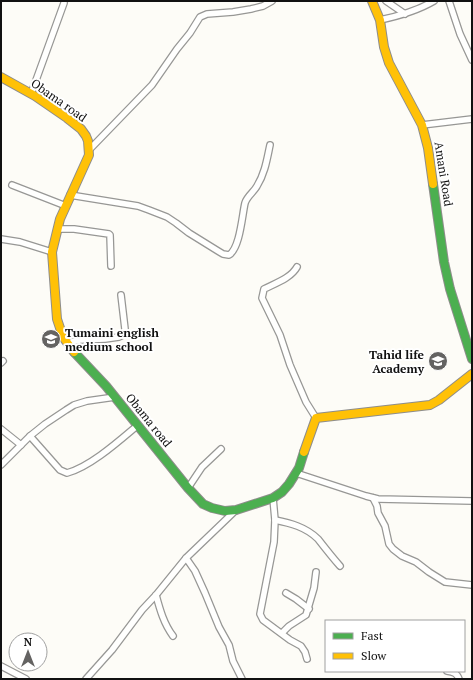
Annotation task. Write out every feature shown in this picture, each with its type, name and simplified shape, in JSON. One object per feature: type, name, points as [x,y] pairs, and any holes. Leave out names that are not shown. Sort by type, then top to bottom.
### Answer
[{"type":"street","points":[[90,149],[152,85],[200,17],[207,14],[233,12],[272,1]]},
{"type":"street","name":"Amani Road","points":[[372,1],[380,20],[384,47],[389,63],[404,94],[422,125],[428,148],[447,276],[454,304],[472,358]]},
{"type":"street","points":[[386,1],[405,14]]},
{"type":"street","points":[[380,20],[418,10],[434,1]]},
{"type":"street","points":[[449,1],[460,34],[472,60]]},
{"type":"street","points":[[31,94],[64,3]]},
{"type":"street","name":"Obama road","points":[[1,77],[14,83],[59,112],[80,128],[88,139],[90,149],[60,219],[52,252],[57,319],[61,332],[67,343],[106,386],[188,488],[203,504],[225,511],[236,510],[273,498],[282,492],[289,484],[299,468],[316,418]]},
{"type":"street","points":[[422,125],[472,119]]},
{"type":"street","points":[[70,195],[138,206],[149,210],[167,217],[218,251],[229,255],[232,254],[237,242],[242,225],[246,200],[258,185],[267,163],[270,145]]},
{"type":"street","points":[[12,185],[66,206]]},
{"type":"street","points":[[57,229],[109,234],[111,266]]},
{"type":"street","points":[[1,239],[20,242],[52,252]]},
{"type":"street","points":[[297,267],[294,272],[279,282],[264,289],[262,298],[280,335],[290,365],[306,402],[316,418],[430,405],[439,400],[472,374]]},
{"type":"street","points":[[67,343],[80,340],[114,338],[123,335],[125,329],[121,294]]},
{"type":"street","points":[[1,465],[30,436],[74,405],[87,401],[115,397]]},
{"type":"street","points":[[30,436],[60,470],[67,473],[76,470],[94,459],[138,425]]},
{"type":"street","points":[[1,429],[21,445]]},
{"type":"street","points":[[188,488],[202,467],[221,449]]},
{"type":"street","points":[[296,472],[378,499],[472,502]]},
{"type":"street","points":[[273,498],[275,520],[274,542],[260,614],[263,620],[301,646],[307,659]]},
{"type":"street","points":[[374,498],[378,513],[385,526],[389,544],[393,549],[402,556],[416,562],[445,582],[472,585]]},
{"type":"street","points":[[86,679],[112,650],[142,610],[156,596],[186,558],[236,510]]},
{"type":"street","points":[[275,520],[294,525],[308,531],[318,539],[340,566]]},
{"type":"street","points":[[186,558],[195,571],[219,627],[229,645],[232,661],[242,679]]},
{"type":"street","points":[[282,633],[306,615],[309,609],[315,584],[316,572]]},
{"type":"street","points":[[286,593],[296,598],[309,609]]},
{"type":"street","points":[[156,596],[165,623],[173,636]]},
{"type":"street","points":[[1,666],[26,679]]},
{"type":"street","points":[[452,672],[457,674],[459,679]]},
{"type":"traffic: fast","points":[[433,184],[444,262],[450,289],[472,359]]},
{"type":"traffic: fast","points":[[74,352],[106,386],[188,488],[203,504],[212,508],[225,511],[236,510],[273,498],[282,492],[289,484],[299,468],[304,452]]},
{"type":"traffic: slow","points":[[372,1],[380,20],[384,47],[389,63],[422,125],[428,148],[433,184]]},
{"type":"traffic: slow","points":[[1,77],[35,96],[67,118],[81,129],[88,141],[89,155],[60,219],[52,252],[57,319],[63,337],[74,352]]},
{"type":"traffic: slow","points":[[304,452],[316,418],[430,405],[439,400],[472,374]]},
{"type":"place","name":"Tumaini english medium school","points":[[51,339]]},
{"type":"place","name":"Tahid life Academy","points":[[438,361]]}]
